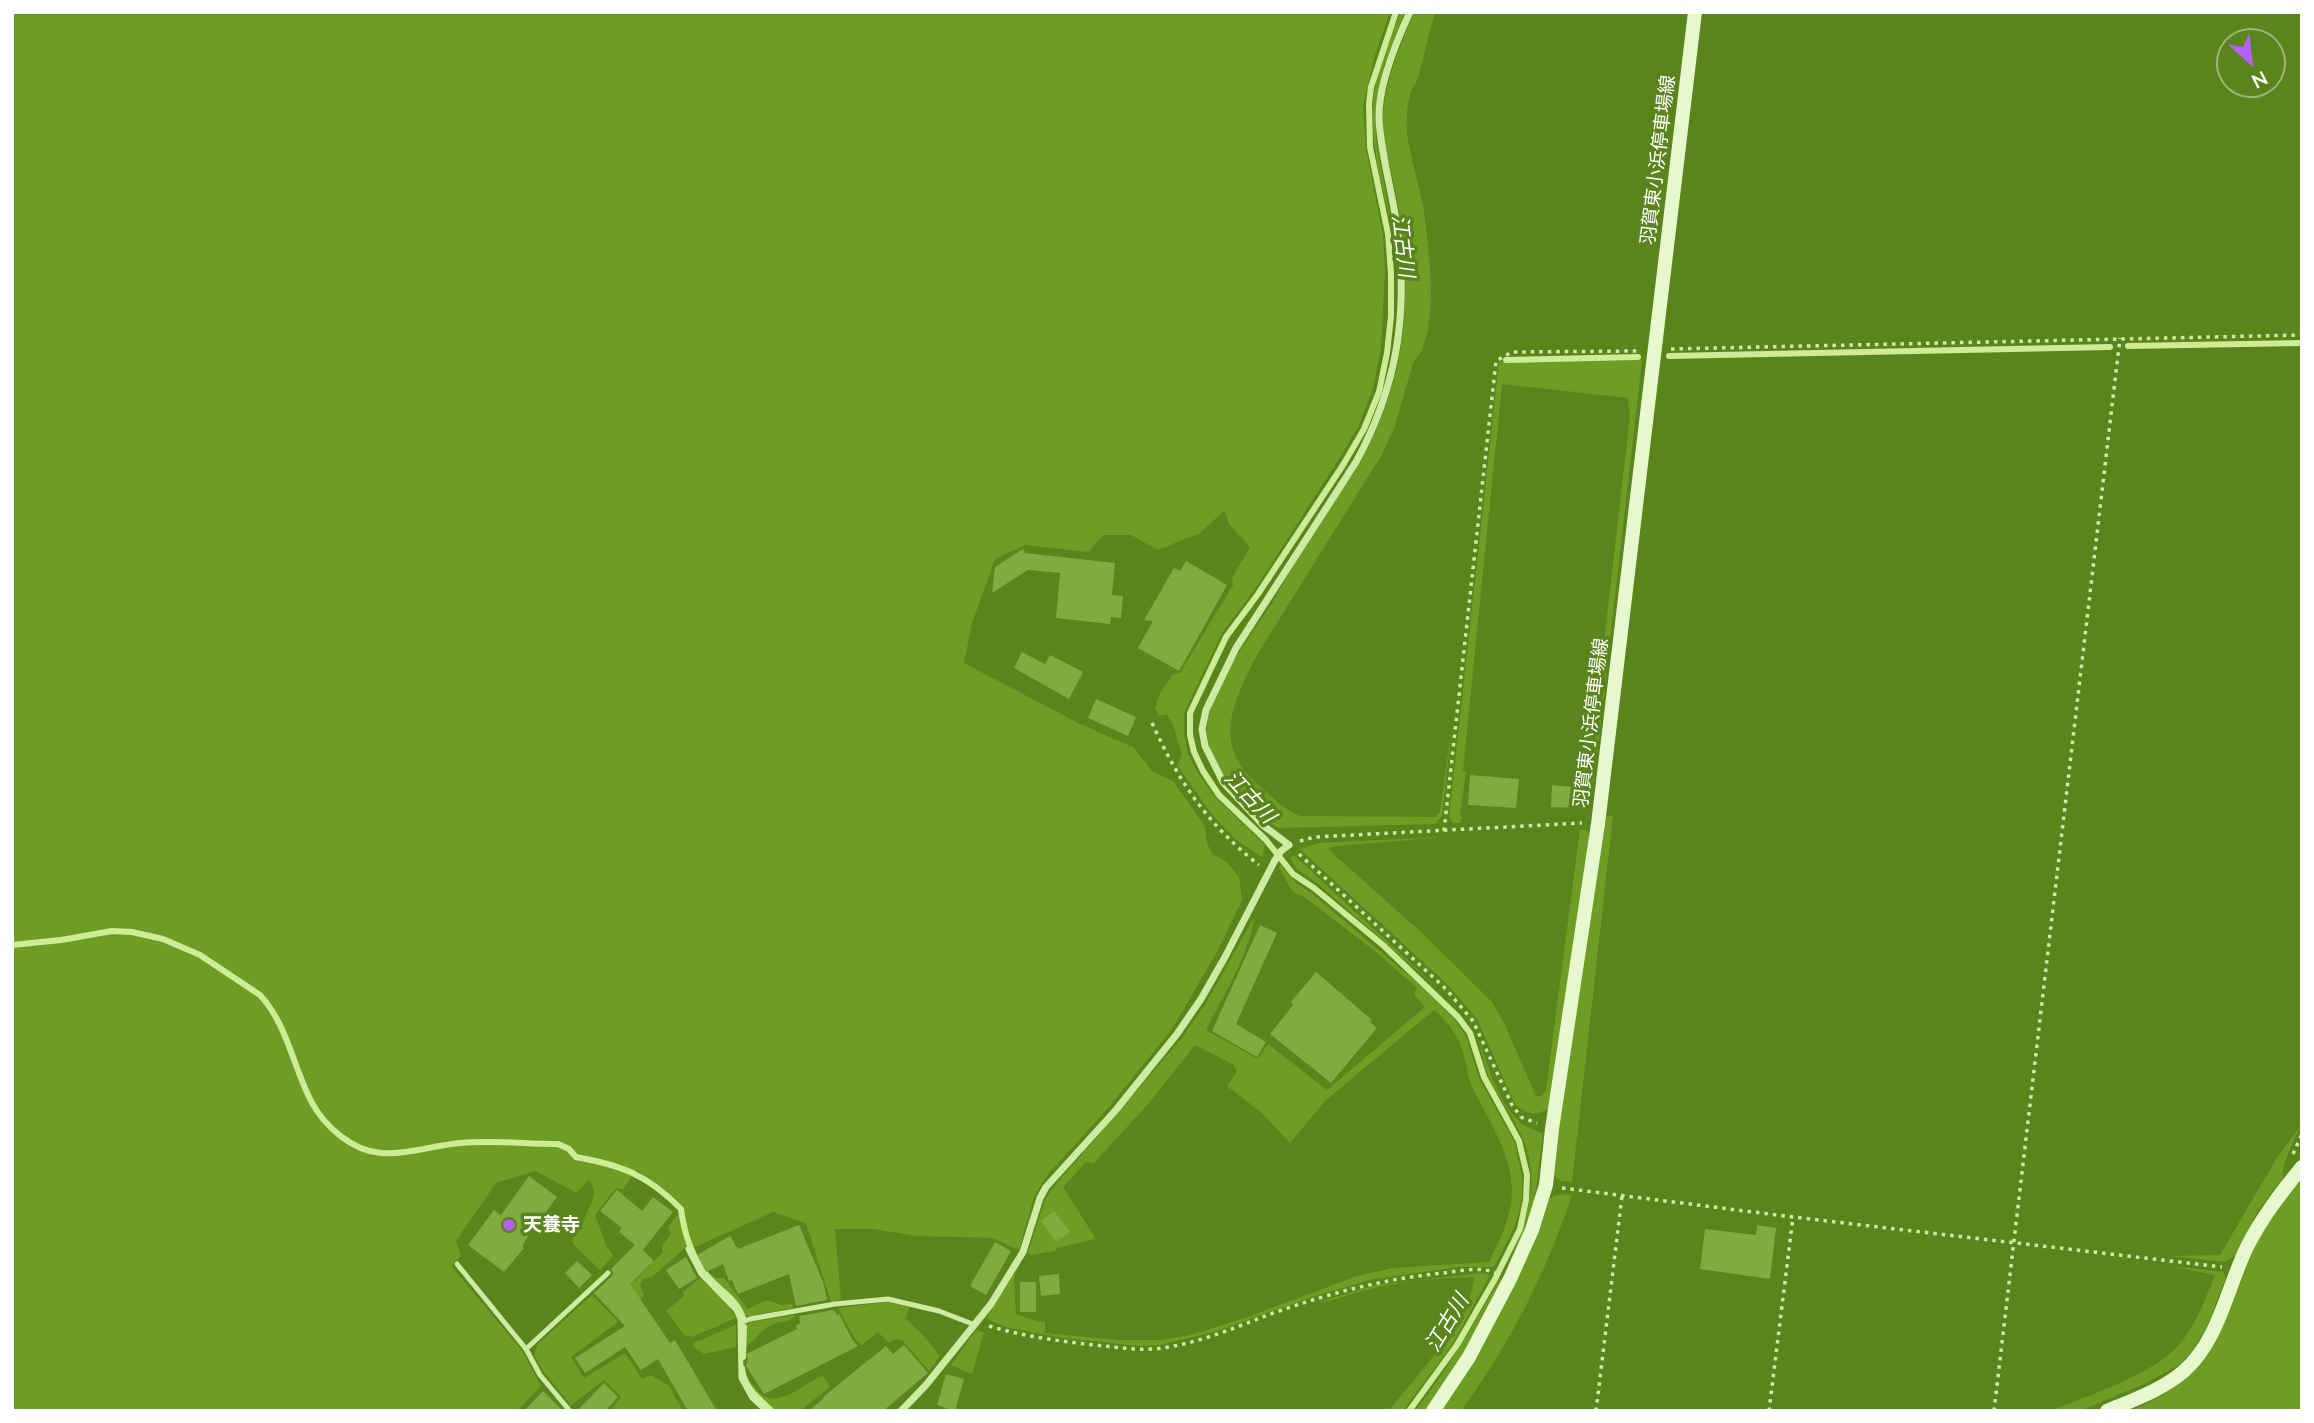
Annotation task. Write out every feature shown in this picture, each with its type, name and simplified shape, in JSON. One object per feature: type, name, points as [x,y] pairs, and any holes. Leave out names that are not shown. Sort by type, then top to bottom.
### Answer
[{"type":"main road","name":"羽賀東小浜停車場線","points":[[1433,1411],[1469,1357],[1510,1279],[1528,1240],[1546,1185],[1598,824],[1695,12]]},
{"type":"main road","points":[[2107,1411],[2148,1394],[2183,1372],[2191,1363],[2214,1331],[2238,1269],[2266,1212],[2302,1167]]},
{"type":"street","points":[[901,1411],[926,1385],[991,1304],[1023,1252],[1046,1187],[1115,1111],[1177,1034],[1219,968],[1274,862],[1289,845],[1264,826],[1223,782],[1205,746],[1202,729],[1206,710],[1236,648],[1356,462],[1373,431],[1388,387],[1401,321],[1401,272],[1393,200],[1381,145],[1379,116],[1389,66],[1410,12]]},
{"type":"lane","points":[[688,1249],[701,1274],[736,1310],[740,1323],[741,1378],[752,1398],[766,1411]]},
{"type":"lane","points":[[457,1264],[526,1349],[540,1375],[570,1411]]},
{"type":"lane","points":[[526,1349],[608,1273]]},
{"type":"lane","points":[[740,1323],[835,1304],[888,1299],[939,1311],[975,1325]]},
{"type":"path","points":[[1444,831],[1496,361],[1512,352],[2302,335]]},
{"type":"path","points":[[1994,1411],[2120,338]]},
{"type":"path","points":[[1152,723],[1170,762],[1187,790],[1231,843],[1269,873]]},
{"type":"path","points":[[1289,845],[1315,837],[1598,824]]},
{"type":"path","points":[[1289,845],[1446,989],[1473,1021],[1512,1105],[1521,1117],[1552,1129]]},
{"type":"path","points":[[1546,1185],[2238,1269]]},
{"type":"path","points":[[1595,1411],[1622,1196]]},
{"type":"path","points":[[1769,1411],[1793,1217]]},
{"type":"path","points":[[975,1325],[984,1324],[1008,1332],[1064,1342],[1138,1350],[1161,1349],[1205,1338],[1313,1300],[1375,1282],[1447,1272],[1483,1269],[1492,1271]]},
{"type":"green space","points":[[12,12],[1390,12],[1375,55],[1363,105],[1366,149],[1383,235],[1385,272],[1381,348],[1373,389],[1358,427],[1339,459],[1255,589],[1222,633],[1184,713],[1188,754],[1198,773],[1216,798],[1265,845],[1262,857],[1235,839],[1210,812],[1177,765],[1182,755],[1174,727],[1167,714],[1159,716],[1155,708],[1160,693],[1173,674],[1180,673],[1233,585],[1232,578],[1250,547],[1229,524],[1224,511],[1200,533],[1158,550],[1131,535],[1104,535],[1088,552],[1025,545],[995,559],[972,623],[964,663],[1080,724],[1133,747],[1153,772],[1173,781],[1205,826],[1207,843],[1212,854],[1226,861],[1239,877],[1242,900],[1217,952],[1172,1029],[1041,1185],[1034,1197],[1019,1250],[992,1238],[917,1236],[873,1229],[835,1229],[841,1300],[831,1302],[806,1223],[773,1212],[695,1247],[685,1248],[652,1277],[643,1279],[640,1285],[644,1296],[627,1308],[613,1276],[618,1265],[635,1281],[663,1252],[662,1246],[671,1234],[668,1227],[683,1207],[674,1197],[637,1170],[623,1189],[616,1188],[595,1215],[613,1256],[600,1270],[574,1245],[572,1239],[594,1198],[589,1179],[577,1193],[535,1171],[496,1183],[456,1241],[461,1256],[451,1266],[521,1349],[541,1386],[517,1411],[12,1411]]},
{"type":"green space","points":[[1401,12],[1405,12],[1384,65],[1375,116],[1377,146],[1394,238],[1376,156],[1373,105],[1383,57]]},
{"type":"green space","points":[[1415,12],[1436,12],[1420,72],[1410,94],[1407,122],[1408,142],[1424,212],[1428,248],[1431,291],[1427,333],[1422,350],[1413,363],[1395,426],[1381,456],[1255,658],[1233,710],[1231,741],[1236,757],[1246,772],[1279,803],[1300,816],[1435,817],[1440,812],[1453,717],[1442,816],[1435,824],[1279,828],[1242,799],[1221,771],[1208,741],[1207,727],[1222,681],[1360,463],[1388,399],[1402,335],[1405,269],[1397,199],[1384,136],[1383,114],[1394,62]]},
{"type":"green space","points":[[1642,360],[1594,782],[1588,781],[1630,416],[1628,398],[1502,384],[1463,771],[1466,772],[1460,815],[1462,817],[1460,823],[1453,823],[1449,817],[1499,362]]},
{"type":"green space","points":[[1613,815],[1572,1182],[1561,1181],[1553,1175],[1558,1131],[1606,817]]},
{"type":"green space","points":[[1580,829],[1588,831],[1590,840],[1551,1094],[1548,1109],[1531,1113],[1515,1104],[1477,1019],[1449,986],[1300,849],[1318,843],[1444,837],[1328,849],[1423,934],[1492,1002],[1536,1096],[1542,1096],[1546,1090]]},
{"type":"green space","points":[[1292,856],[1442,992],[1318,884],[1297,869],[1290,859]]},
{"type":"green space","points":[[1280,864],[1297,884],[1420,985],[1455,1020],[1466,1036],[1479,1078],[1515,1143],[1522,1176],[1522,1199],[1515,1226],[1494,1267],[1459,1267],[1374,1279],[1312,1297],[1214,1332],[1160,1345],[1139,1346],[1063,1338],[1009,1328],[989,1320],[987,1317],[1016,1271],[1016,1314],[1045,1322],[1045,1333],[1117,1340],[1160,1340],[1191,1335],[1245,1318],[1357,1276],[1393,1268],[1489,1262],[1510,1211],[1512,1196],[1508,1165],[1503,1148],[1471,1085],[1457,1038],[1450,1026],[1434,1010],[1325,1101],[1290,1143],[1262,1113],[1227,1086],[1237,1072],[1234,1065],[1195,1045],[1149,1103],[1094,1163],[1086,1162],[1063,1187],[1096,1239],[1056,1248],[1056,1251],[1030,1255],[1028,1252],[1045,1200],[1051,1190],[1181,1039],[1205,1005],[1254,917],[1241,960],[1206,1030],[1258,1059],[1268,1044],[1327,1090],[1425,1007],[1414,994],[1417,988],[1376,952],[1303,896],[1293,892],[1279,868]]},
{"type":"green space","points":[[1478,1038],[1504,1103],[1520,1122],[1543,1134],[1534,1205],[1528,1226],[1507,1273],[1505,1272],[1528,1208],[1531,1192],[1529,1159],[1516,1125],[1488,1075]]},
{"type":"green space","points":[[2302,1124],[2283,1168],[2283,1179],[2258,1210],[2236,1255],[2225,1262],[2170,1256],[2220,1255],[2278,1156]]},
{"type":"green space","points":[[2302,1179],[2302,1411],[2130,1411],[2159,1397],[2199,1365],[2222,1326],[2258,1241],[2275,1213]]},
{"type":"green space","points":[[1560,1194],[1572,1195],[1551,1252],[1511,1334],[1461,1411],[1439,1411],[1516,1281],[1540,1227],[1549,1198]]},
{"type":"green space","points":[[2170,1266],[2223,1272],[2225,1275],[2207,1327],[2190,1354],[2179,1365],[2144,1384],[2080,1411],[2051,1411],[2135,1376],[2166,1357],[2184,1339],[2215,1275]]},
{"type":"green space","points":[[1482,1273],[1490,1275],[1454,1342],[1403,1411],[1389,1411],[1453,1329],[1471,1293],[1474,1277],[1399,1283],[1315,1303],[1376,1285]]},
{"type":"green space","points":[[712,1274],[715,1278],[724,1278],[748,1309],[767,1301],[779,1305],[792,1304],[793,1308],[745,1317],[737,1302],[709,1275]]},
{"type":"green space","points":[[700,1278],[727,1303],[736,1318],[692,1337],[684,1335],[666,1311]]},
{"type":"green space","points":[[1500,1278],[1503,1281],[1479,1328],[1427,1411],[1415,1411],[1450,1363]]},
{"type":"green space","points":[[592,1295],[618,1322],[571,1357],[584,1378],[625,1353],[642,1379],[651,1375],[669,1386],[683,1411],[613,1411],[621,1397],[604,1380],[571,1405],[543,1371],[534,1355],[538,1344]]},
{"type":"green space","points":[[887,1302],[910,1307],[905,1318],[940,1356],[929,1371],[902,1340],[895,1339],[889,1343],[878,1332],[862,1345],[855,1339],[838,1308]]},
{"type":"green space","points":[[794,1315],[790,1320],[769,1326],[746,1346],[746,1325]]},
{"type":"green space","points":[[736,1325],[736,1347],[704,1354],[693,1347],[694,1343]]},
{"type":"green space","points":[[976,1330],[984,1332],[972,1374],[951,1365]]},
{"type":"green space","points":[[823,1376],[830,1387],[800,1411],[774,1411],[757,1396],[746,1378],[763,1396],[781,1398]]},
{"type":"building","points":[[1023,549],[1025,553],[1115,563],[1112,595],[1123,596],[1121,618],[1111,617],[1110,624],[1056,618],[1060,573],[1028,570],[992,593],[995,567]]},
{"type":"building","points":[[1186,561],[1227,585],[1179,671],[1138,648],[1153,621],[1144,620],[1174,568],[1180,571]]},
{"type":"building","points":[[1022,652],[1045,664],[1050,655],[1083,672],[1069,699],[1014,668]]},
{"type":"building","points":[[1096,699],[1136,717],[1128,736],[1088,718]]},
{"type":"building","points":[[1470,775],[1519,779],[1516,808],[1468,805]]},
{"type":"building","points":[[1552,785],[1583,788],[1581,808],[1551,807]]},
{"type":"building","points":[[1260,925],[1277,933],[1236,1024],[1266,1042],[1257,1057],[1212,1031]]},
{"type":"building","points":[[1316,972],[1372,1020],[1370,1022],[1377,1028],[1331,1083],[1270,1034],[1293,1005],[1291,1002]]},
{"type":"building","name":"天養寺","points":[[529,1176],[557,1197],[528,1236],[522,1247],[524,1248],[504,1272],[468,1245],[494,1210],[501,1215]]},
{"type":"building","points":[[617,1190],[642,1211],[653,1197],[673,1212],[643,1250],[654,1261],[630,1284],[670,1343],[675,1340],[717,1411],[688,1411],[658,1359],[641,1370],[625,1347],[585,1373],[575,1358],[625,1326],[594,1293],[612,1276],[611,1269],[635,1245],[619,1232],[622,1228],[600,1211]]},
{"type":"building","points":[[1054,1211],[1070,1232],[1056,1242],[1041,1221]]},
{"type":"building","points":[[799,1225],[823,1282],[827,1300],[796,1306],[789,1274],[738,1294],[732,1280],[729,1281],[723,1264],[706,1272],[697,1255],[730,1236],[738,1249]]},
{"type":"building","points":[[1757,1225],[1776,1228],[1770,1279],[1700,1269],[1705,1229],[1756,1235]]},
{"type":"building","points":[[995,1242],[1011,1251],[986,1295],[970,1286]]},
{"type":"building","points":[[686,1257],[697,1278],[679,1289],[666,1270]]},
{"type":"building","points":[[577,1261],[592,1275],[579,1288],[565,1273]]},
{"type":"building","points":[[1059,1274],[1060,1294],[1041,1296],[1039,1276]]},
{"type":"building","points":[[1020,1282],[1036,1282],[1036,1312],[1020,1312]]},
{"type":"building","points":[[834,1310],[858,1346],[764,1394],[746,1366],[746,1354],[797,1329],[799,1316]]},
{"type":"building","points":[[904,1345],[928,1373],[883,1411],[809,1411],[886,1346],[893,1354]]},
{"type":"building","points":[[946,1374],[964,1379],[955,1411],[937,1405]]},
{"type":"building","points":[[604,1383],[618,1397],[605,1411],[577,1411]]},
{"type":"building","points":[[543,1391],[563,1411],[524,1411]]},
{"type":"waterway","name":"江古川","points":[[1396,12],[1371,87],[1369,104],[1370,147],[1388,234],[1391,273],[1391,316],[1379,392],[1364,429],[1343,465],[1258,594],[1226,637],[1190,713],[1190,735],[1203,771],[1219,795],[1266,840],[1293,874],[1384,946],[1458,1017],[1470,1033],[1484,1077],[1519,1141],[1527,1175],[1526,1200],[1520,1229],[1457,1345],[1409,1411]]},
{"type":"waterway","points":[[2128,346],[2302,343]]},
{"type":"waterway","points":[[1669,356],[2110,347]]},
{"type":"waterway","points":[[1506,360],[1638,357]]},
{"type":"waterway","points":[[12,945],[112,931],[132,932],[163,939],[200,955],[260,995],[277,1019],[311,1101],[331,1128],[360,1148],[391,1153],[473,1142],[558,1144],[569,1149],[576,1157],[633,1173],[657,1188],[681,1209],[684,1228],[699,1265],[733,1301],[743,1318]]},
{"type":"waterway","points":[[743,1357],[744,1327]]},
{"type":"waterway","points":[[742,1368],[749,1387],[772,1411]]},
{"type":"place","name":"天養寺","points":[[509,1225]]}]
